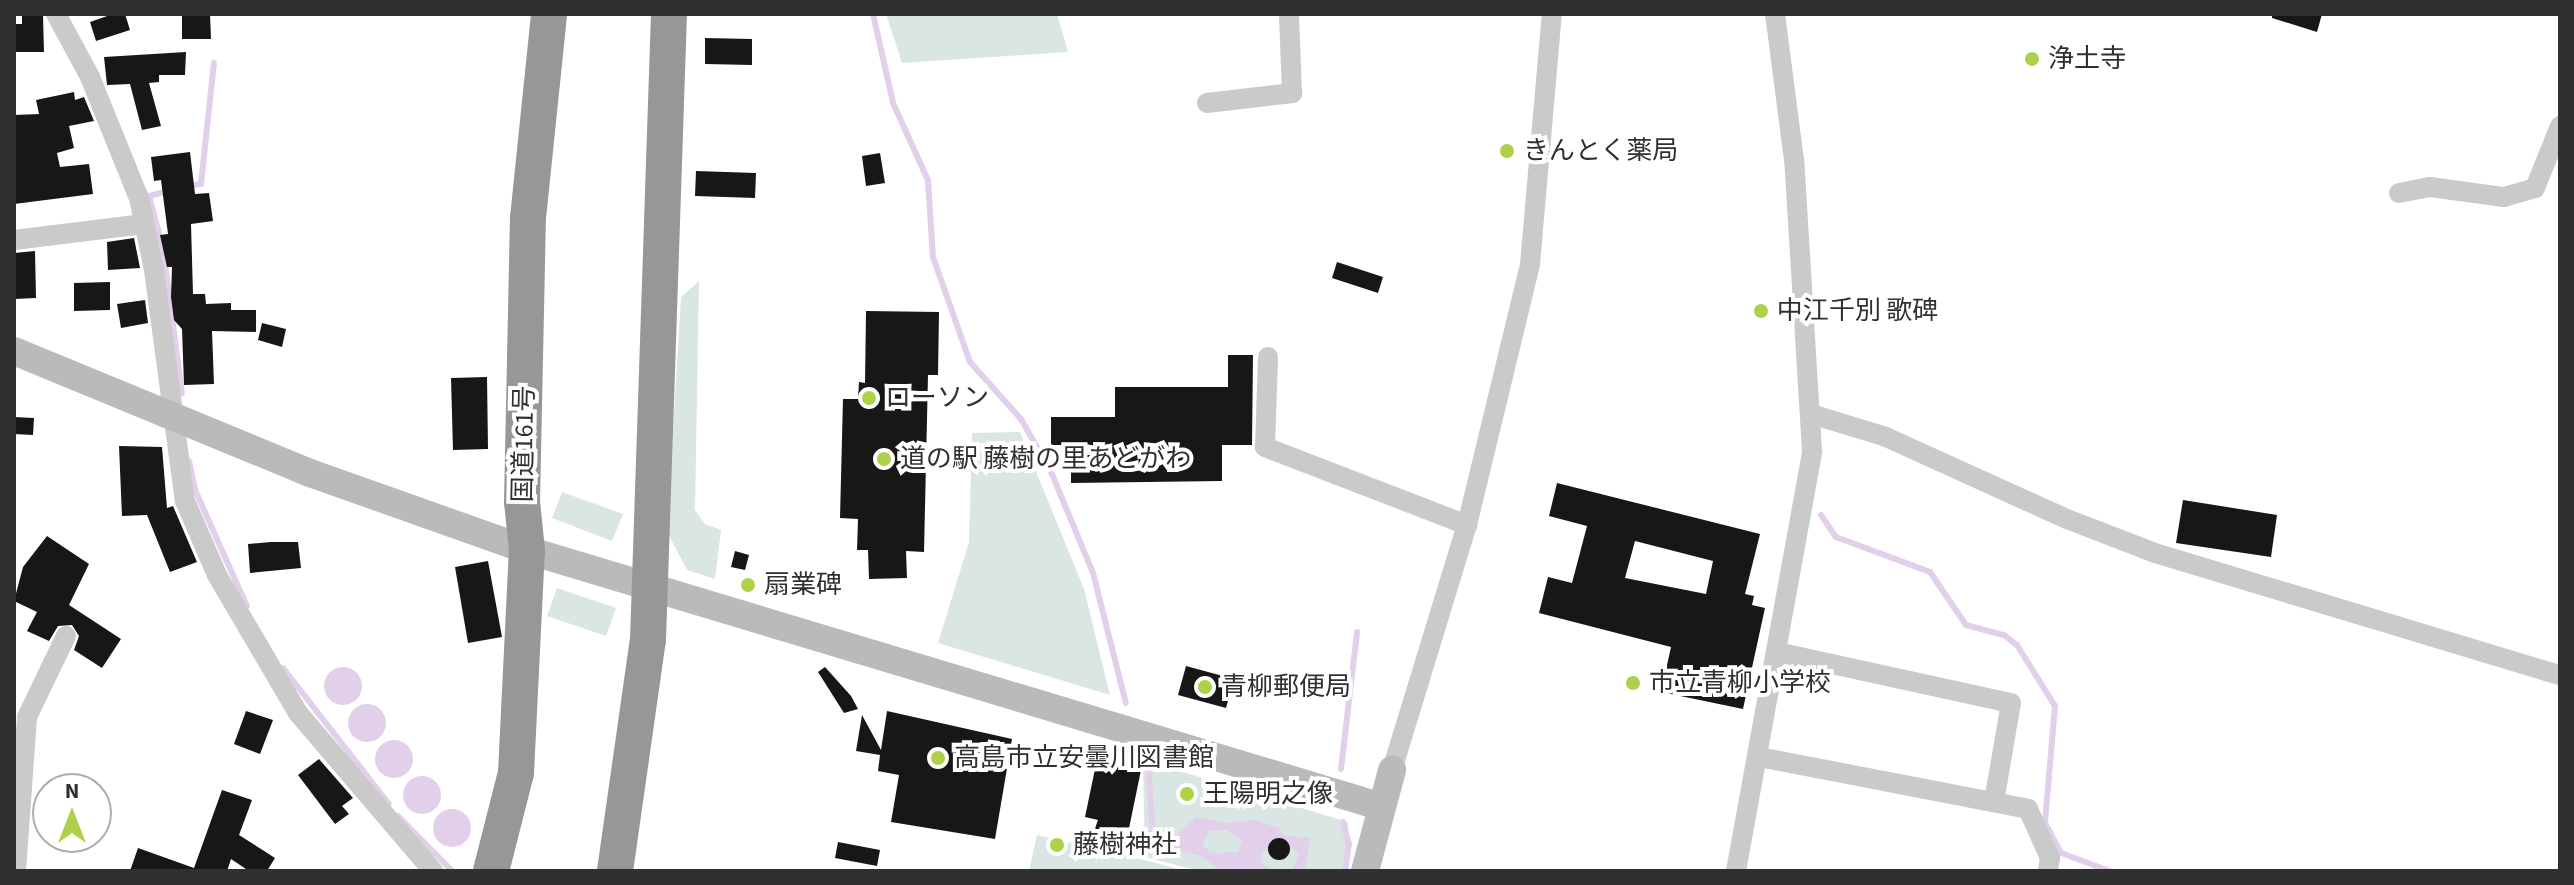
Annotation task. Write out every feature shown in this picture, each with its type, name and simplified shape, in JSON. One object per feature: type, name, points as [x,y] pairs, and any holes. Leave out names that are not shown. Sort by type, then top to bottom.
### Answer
[{"type":"highway","name":"国道161号","points":[[491,871],[516,773],[527,550],[522,502],[528,218],[549,14]]},
{"type":"highway","points":[[615,871],[650,590],[669,14]]},
{"type":"street","points":[[56,14],[90,77],[139,198],[185,501],[256,650],[298,713],[433,871]]},
{"type":"street","points":[[1207,103],[1292,93],[1289,14]]},
{"type":"street","points":[[1365,871],[1379,806],[1467,525],[1530,264],[1552,14]]},
{"type":"street","points":[[1736,871],[1807,490],[1811,414],[1794,160],[1775,14]]},
{"type":"street","points":[[2399,193],[2430,187],[2504,197],[2535,188],[2560,126]]},
{"type":"street","points":[[14,240],[144,224]]},
{"type":"street","points":[[14,351],[173,418],[527,550],[650,590],[1379,806]]},
{"type":"street","points":[[1268,357],[1265,447],[1467,525]]},
{"type":"street","points":[[1811,414],[1886,437],[2067,519],[2155,553],[2560,675]]},
{"type":"street","points":[[16,871],[27,717],[66,636]]},
{"type":"street","points":[[1777,652],[2011,703],[1994,801]]},
{"type":"street","points":[[1759,757],[2028,809],[2050,858],[2048,871]]},
{"type":"shaded area","points":[[886,14],[1057,14],[1068,52],[902,63]]},
{"type":"shaded area","points":[[699,281],[695,510],[705,524],[721,530],[715,579],[687,570],[667,532],[681,297]]},
{"type":"shaded area","points":[[1020,432],[1084,589],[1110,695],[938,643],[969,542],[972,433]]},
{"type":"shaded area","points":[[562,492],[623,514],[612,541],[552,518]]},
{"type":"shaded area","points":[[557,588],[616,608],[606,636],[547,616]]},
{"type":"shaded area","points":[[343,667],[357,672],[362,686],[357,700],[343,705],[329,700],[324,686],[329,672]]},
{"type":"shaded area","points":[[367,704],[381,709],[386,723],[381,737],[367,742],[353,737],[348,723],[353,709]]},
{"type":"shaded area","points":[[394,740],[408,745],[413,759],[408,773],[394,778],[380,773],[375,759],[380,745]]},
{"type":"shaded area","points":[[1143,760],[1348,822],[1348,871],[1199,871],[1145,857]]},
{"type":"shaded area","points":[[422,776],[436,781],[441,795],[436,809],[422,814],[408,809],[403,795],[408,781]]},
{"type":"shaded area","points":[[452,809],[466,814],[471,828],[466,842],[452,847],[438,842],[433,828],[438,814]]},
{"type":"shaded area","points":[[1196,817],[1227,823],[1253,820],[1280,828],[1283,835],[1310,838],[1305,871],[1292,871],[1299,854],[1288,843],[1262,852],[1261,863],[1274,871],[1220,870],[1201,856],[1156,844],[1159,833],[1176,837]],"holes":[[[1226,830],[1242,841],[1238,852],[1211,853],[1202,845],[1209,831]]]},
{"type":"shaded area","name":"藤樹神社","points":[[1037,835],[1144,860],[1187,871],[1029,871]]},
{"type":"building","points":[[113,14],[125,14],[130,30],[96,41],[90,22]]},
{"type":"building","points":[[182,14],[210,14],[211,39],[182,39]]},
{"type":"building","points":[[2272,14],[2322,14],[2317,32],[2272,18]]},
{"type":"building","points":[[22,15],[43,15],[44,52],[15,52],[14,24],[22,24]]},
{"type":"building","points":[[705,38],[752,39],[752,65],[705,64]]},
{"type":"building","points":[[186,52],[185,75],[159,75],[159,82],[149,83],[161,126],[142,130],[130,84],[107,85],[104,57]]},
{"type":"building","points":[[74,92],[75,100],[84,97],[94,121],[69,126],[74,148],[57,153],[60,167],[89,164],[93,194],[14,204],[14,115],[39,114],[36,100]]},
{"type":"building","points":[[190,152],[195,194],[209,193],[213,221],[191,224],[193,294],[205,294],[206,304],[231,303],[231,310],[256,310],[256,332],[212,331],[214,384],[184,385],[182,329],[174,320],[172,267],[167,267],[160,235],[168,234],[161,180],[154,181],[151,157]]},
{"type":"building","points":[[880,153],[885,183],[866,186],[862,156]]},
{"type":"building","points":[[696,171],[756,173],[755,198],[695,196]]},
{"type":"building","points":[[134,238],[140,268],[108,270],[107,242]]},
{"type":"building","points":[[35,251],[36,298],[14,299],[14,253]]},
{"type":"building","points":[[1337,262],[1383,277],[1378,293],[1332,278]]},
{"type":"building","points":[[110,282],[110,310],[74,311],[74,283]]},
{"type":"building","points":[[145,300],[148,323],[121,328],[117,304]]},
{"type":"building","name":"道の駅 藤樹の里あどがわ","points":[[866,311],[939,312],[938,375],[928,375],[924,552],[906,551],[907,578],[869,579],[868,550],[857,550],[858,519],[840,518],[843,399],[858,399],[859,382],[865,383]]},
{"type":"building","points":[[262,323],[286,329],[282,347],[258,340]]},
{"type":"building","points":[[1228,355],[1253,355],[1252,445],[1222,445],[1222,481],[1071,483],[1071,445],[1051,445],[1051,417],[1115,417],[1115,387],[1228,387]]},
{"type":"building","points":[[487,377],[488,449],[453,450],[451,378]]},
{"type":"building","points":[[14,417],[34,418],[33,435],[14,434]]},
{"type":"building","points":[[119,446],[162,447],[167,508],[173,506],[197,562],[170,572],[147,515],[122,516]]},
{"type":"building","points":[[1557,483],[1760,534],[1745,594],[1754,596],[1752,605],[1765,608],[1743,709],[1661,692],[1671,647],[1539,613],[1548,577],[1572,583],[1587,526],[1549,516]],"holes":[[[1635,541],[1713,561],[1706,594],[1625,578]]]},
{"type":"building","points":[[2183,500],[2277,515],[2271,557],[2176,543]]},
{"type":"building","points":[[47,536],[89,564],[69,605],[121,639],[102,668],[74,650],[79,636],[72,625],[58,626],[49,641],[27,631],[37,612],[14,601],[23,567]]},
{"type":"building","points":[[298,542],[301,568],[250,573],[248,544]]},
{"type":"building","points":[[735,551],[749,555],[745,570],[731,567]]},
{"type":"building","points":[[488,561],[502,637],[468,643],[455,567]]},
{"type":"building","points":[[1186,666],[1234,679],[1226,708],[1178,695]]},
{"type":"building","points":[[825,667],[851,696],[858,709],[844,713],[818,672]]},
{"type":"building","points":[[246,711],[273,720],[260,754],[234,744]]},
{"type":"building","points":[[887,711],[1012,739],[995,839],[891,822],[899,775],[878,771],[880,755],[856,751],[862,715],[881,750]]},
{"type":"building","points":[[1099,750],[1137,761],[1136,768],[1141,770],[1126,843],[1093,834],[1098,820],[1085,817]]},
{"type":"building","points":[[319,759],[353,798],[342,806],[349,814],[335,824],[298,775]]},
{"type":"building","points":[[222,790],[252,800],[239,835],[275,858],[267,871],[249,871],[231,859],[227,871],[130,871],[138,848],[194,868]]},
{"type":"building","points":[[1279,838],[1287,841],[1290,849],[1287,857],[1279,860],[1271,857],[1268,849],[1271,841]]},
{"type":"building","points":[[838,842],[880,850],[877,866],[835,858]]},
{"type":"waterway","points":[[873,14],[893,103],[928,180],[933,257],[970,362],[1021,419],[1052,474],[1093,573],[1126,703]]},
{"type":"waterway","points":[[187,186],[201,184],[214,63]]},
{"type":"waterway","points":[[168,191],[149,196],[163,248],[182,394]]},
{"type":"waterway","points":[[189,461],[195,490],[247,606]]},
{"type":"waterway","points":[[1821,515],[1836,537],[1930,572],[1966,625],[2004,635],[2017,645],[2055,706],[2045,823],[2061,853],[2110,871]]},
{"type":"waterway","points":[[1341,769],[1357,632]]},
{"type":"waterway","points":[[283,668],[389,804]]},
{"type":"waterway","points":[[1148,763],[1153,836],[1163,841]]},
{"type":"waterway","points":[[398,816],[452,871]]},
{"type":"waterway","points":[[1343,822],[1349,844],[1345,871]]},
{"type":"place","name":"浄土寺","points":[[2032,59]]},
{"type":"place","name":"きんとく薬局","points":[[1507,151]]},
{"type":"place","name":"中江千別 歌碑","points":[[1761,311]]},
{"type":"place","name":"ローソン","points":[[869,398]]},
{"type":"place","name":"道の駅 藤樹の里あどがわ","points":[[884,459]]},
{"type":"place","name":"扇業碑","points":[[748,585]]},
{"type":"place","name":"市立青柳小学校","points":[[1633,683]]},
{"type":"place","name":"青柳郵便局","points":[[1205,687]]},
{"type":"place","name":"高島市立安曇川図書館","points":[[938,758]]},
{"type":"place","name":"王陽明之像","points":[[1187,794]]},
{"type":"place","name":"藤樹神社","points":[[1057,845]]}]
